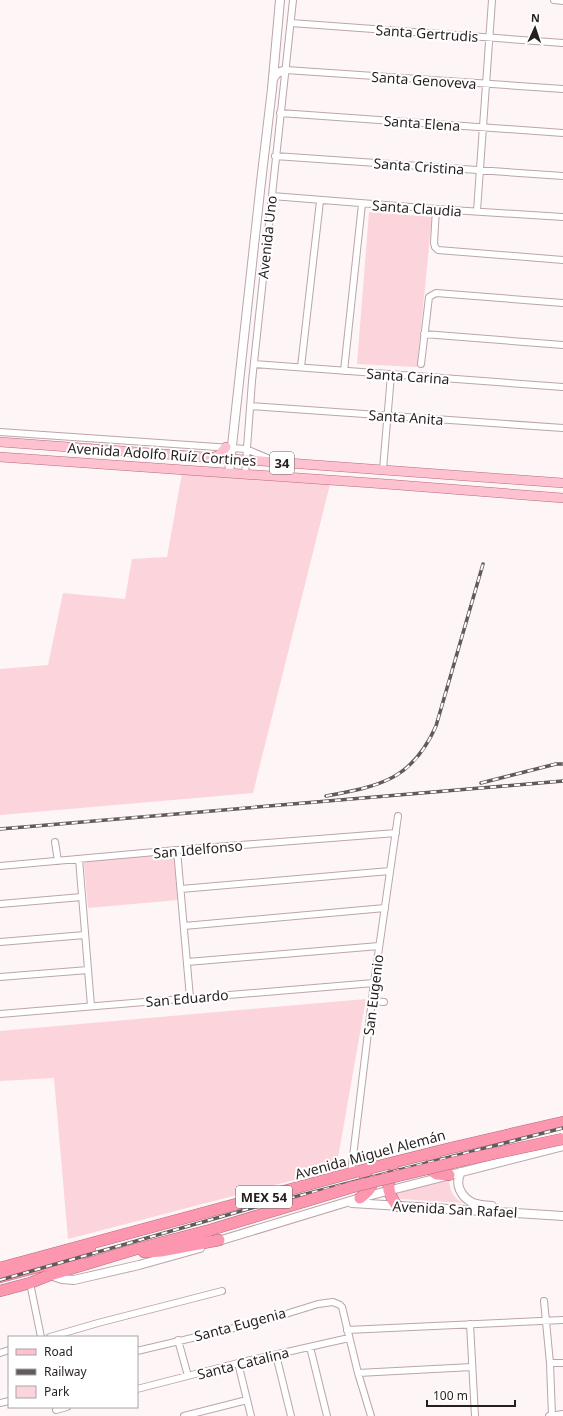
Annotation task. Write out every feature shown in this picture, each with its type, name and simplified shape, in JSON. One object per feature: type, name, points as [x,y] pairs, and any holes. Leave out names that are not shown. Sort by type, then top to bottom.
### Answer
[{"type":"highway","name":"Avenida Miguel Alemán","points":[[0,1268],[351,1174],[563,1122]]},
{"type":"highway","points":[[396,1206],[389,1190],[390,1180],[394,1172],[417,1163],[510,1139],[529,1131]]},
{"type":"highway","name":"Avenida Miguel Alemán","points":[[0,1291],[133,1250],[210,1230],[356,1186],[469,1159],[563,1141]]},
{"type":"highway","points":[[435,1159],[431,1164],[432,1171],[437,1174],[449,1175]]},
{"type":"highway","points":[[351,1174],[366,1176],[370,1182],[370,1190],[360,1198]]},
{"type":"highway","points":[[0,1277],[72,1258],[136,1232]]},
{"type":"highway","points":[[133,1250],[154,1252],[219,1240]]},
{"type":"main road","name":"Avenida Adolfo Ruíz Cortines","points":[[0,442],[563,483]]},
{"type":"main road","points":[[214,457],[229,448]]},
{"type":"main road","name":"Avenida Adolfo Ruíz Cortines","points":[[0,457],[563,498]]},
{"type":"street","name":"Avenida Uno","points":[[229,473],[231,458],[229,448],[239,380],[275,62],[280,0]]},
{"type":"street","name":"Avenida Uno","points":[[245,475],[252,381],[269,228],[275,156],[293,0]]},
{"type":"street","points":[[477,211],[492,0]]},
{"type":"street","points":[[554,0],[563,1]]},
{"type":"street","name":"Santa Gertrudis","points":[[291,23],[563,43]]},
{"type":"street","points":[[275,62],[286,70]]},
{"type":"street","points":[[273,79],[277,73],[286,70]]},
{"type":"street","name":"Santa Genoveva","points":[[286,70],[486,85],[563,89]]},
{"type":"street","name":"Santa Elena","points":[[280,112],[563,133]]},
{"type":"street","name":"Santa Cristina","points":[[275,156],[563,176]]},
{"type":"street","name":"Santa Claudia","points":[[272,196],[320,201],[563,217]]},
{"type":"street","points":[[301,367],[320,201]]},
{"type":"street","points":[[344,371],[362,204]]},
{"type":"street","points":[[436,209],[434,243],[438,250],[563,260]]},
{"type":"street","points":[[256,227],[269,228]]},
{"type":"street","points":[[421,364],[429,297],[436,293],[563,302]]},
{"type":"street","points":[[424,334],[563,345]]},
{"type":"street","name":"Santa Carina","points":[[254,364],[563,387]]},
{"type":"street","points":[[383,469],[392,375]]},
{"type":"street","points":[[239,380],[252,381]]},
{"type":"street","name":"Santa Anita","points":[[250,406],[563,428]]},
{"type":"street","points":[[0,432],[246,449],[279,463]]},
{"type":"street","name":"San Eugenio","points":[[351,1174],[374,983],[398,816]]},
{"type":"street","name":"San Idelfonso","points":[[0,866],[177,850],[396,833]]},
{"type":"street","points":[[55,842],[58,861]]},
{"type":"street","points":[[177,850],[190,998]]},
{"type":"street","points":[[79,859],[91,1006]]},
{"type":"street","points":[[181,889],[390,871]]},
{"type":"street","points":[[0,904],[82,897]]},
{"type":"street","points":[[184,926],[385,908]]},
{"type":"street","points":[[0,942],[85,935]]},
{"type":"street","points":[[187,962],[379,946]]},
{"type":"street","points":[[0,977],[88,970]]},
{"type":"street","name":"San Eduardo","points":[[0,1014],[374,983]]},
{"type":"street","points":[[372,1001],[384,1002]]},
{"type":"street","name":"Avenida Miguel Alemán","points":[[50,1275],[69,1280],[98,1275],[187,1252],[219,1240],[346,1202],[461,1172],[563,1141]]},
{"type":"street","name":"Avenida San Rafael","points":[[461,1172],[457,1180],[459,1189],[465,1198],[474,1203],[490,1206],[563,1211]]},
{"type":"street","name":"Avenida San Rafael","points":[[346,1202],[563,1216]]},
{"type":"street","points":[[30,1283],[41,1336]]},
{"type":"street","points":[[53,1336],[222,1291]]},
{"type":"street","points":[[544,1301],[550,1364],[552,1416]]},
{"type":"street","name":"Santa Eugenia","points":[[138,1351],[178,1340],[260,1322],[296,1309],[333,1302],[340,1304],[342,1307],[347,1330]]},
{"type":"street","points":[[371,1416],[347,1330],[563,1320]]},
{"type":"street","points":[[470,1324],[475,1416]]},
{"type":"street","name":"Santa Catalina","points":[[138,1389],[238,1363],[349,1338]]},
{"type":"street","points":[[178,1340],[188,1376]]},
{"type":"street","points":[[310,1347],[327,1416]]},
{"type":"street","points":[[276,1354],[291,1416]]},
{"type":"street","points":[[238,1363],[251,1416]]},
{"type":"street","points":[[550,1364],[563,1363]]},
{"type":"street","points":[[358,1373],[472,1367]]},
{"type":"street","points":[[184,1416],[247,1400]]},
{"type":"street","points":[[549,1416],[563,1414]]},
{"type":"green space","points":[[369,212],[432,217],[417,367],[357,364]]},
{"type":"green space","points":[[182,473],[330,484],[253,793],[0,815],[0,669],[48,665],[63,593],[125,599],[132,559],[167,557]]},
{"type":"green space","points":[[172,853],[175,856],[178,900],[88,908],[84,864],[86,861]]},
{"type":"green space","points":[[366,999],[336,1169],[68,1239],[54,1078],[0,1081],[0,1031]]},
{"type":"green space","points":[[449,1178],[452,1193],[463,1203],[400,1199],[397,1198],[394,1192]]},
{"type":"railway","points":[[326,796],[378,784],[392,778],[405,769],[427,744],[436,726],[483,564]]},
{"type":"railway","points":[[481,783],[556,764],[563,764]]},
{"type":"railway","points":[[0,829],[563,781]]},
{"type":"railway","points":[[0,1280],[255,1207],[563,1128]]}]
